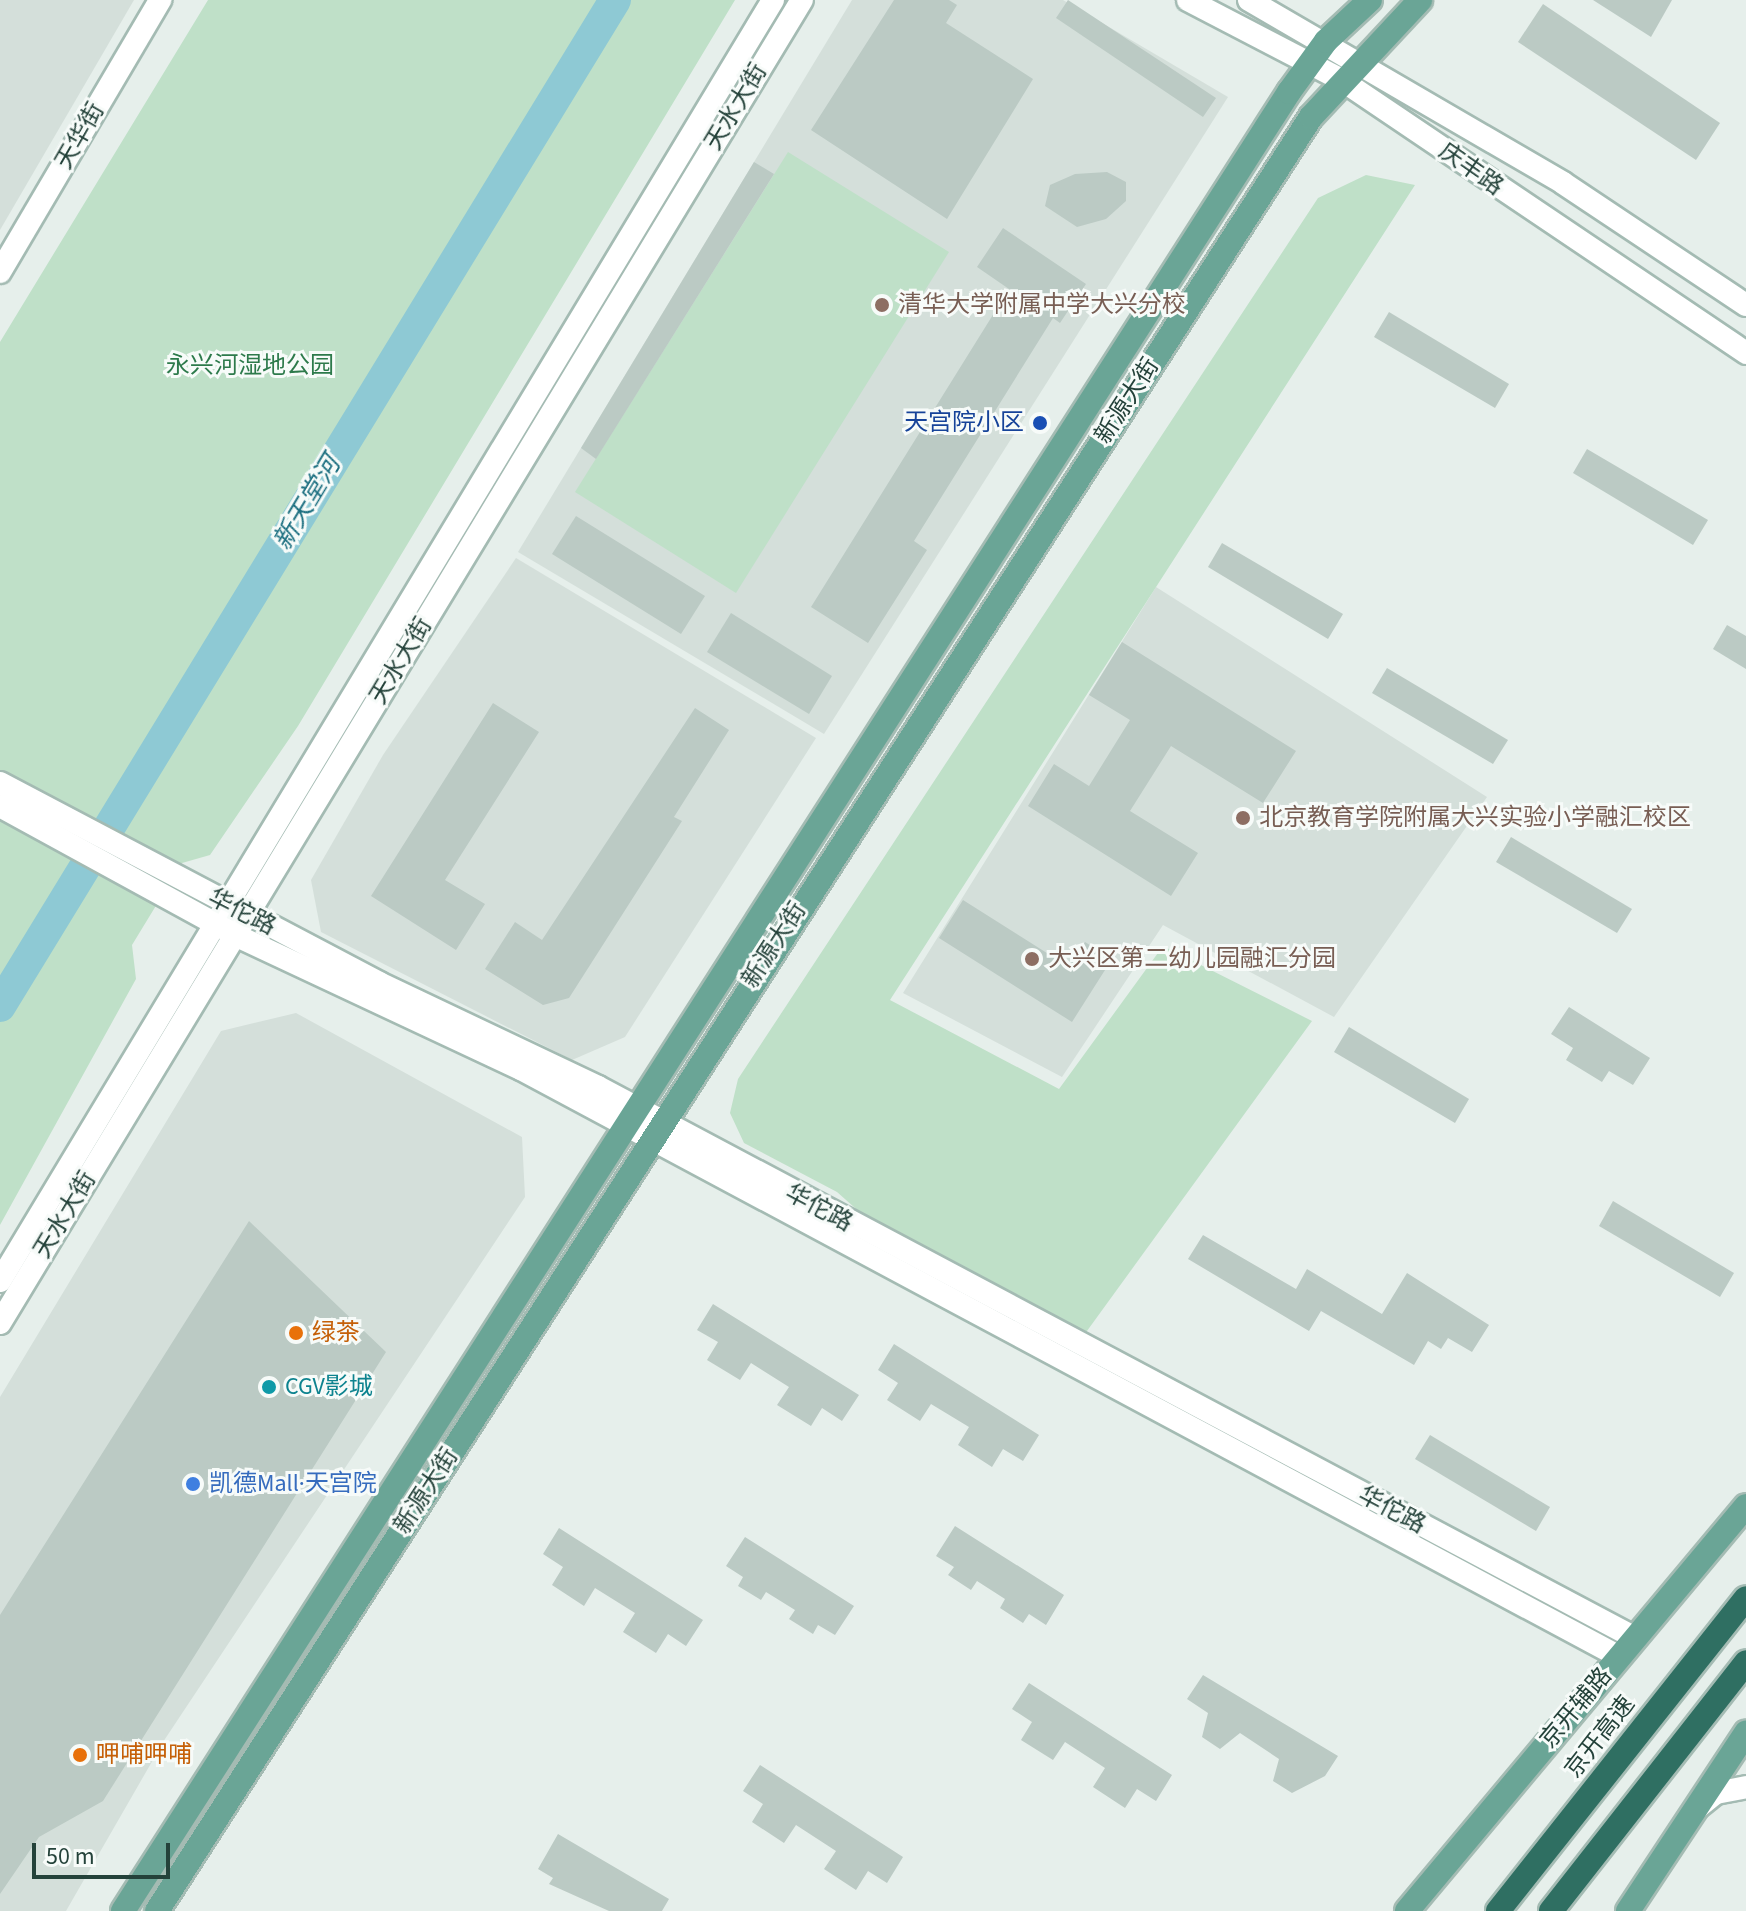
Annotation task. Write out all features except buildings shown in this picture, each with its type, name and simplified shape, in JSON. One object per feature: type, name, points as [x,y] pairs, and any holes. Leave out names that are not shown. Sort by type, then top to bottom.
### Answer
[{"type":"highway","name":"京开高速","points":[[1498,1911],[1746,1598]]},
{"type":"highway","points":[[1551,1911],[1746,1662]]},
{"type":"highway","points":[[1487,1911],[1522,1881]]},
{"type":"main road","name":"天华街","points":[[0,272],[160,0]]},
{"type":"main road","name":"天水大街","points":[[0,1281],[773,0]]},
{"type":"main road","name":"天水大街","points":[[0,1323],[250,916],[802,0]]},
{"type":"main road","name":"庆丰路","points":[[1188,0],[1311,61],[1340,79],[1746,353]]},
{"type":"main road","name":"庆丰路","points":[[1249,0],[1326,41],[1563,183],[1746,305]]},
{"type":"main road","name":"新源大街","points":[[123,1911],[1311,61],[1326,41],[1370,0]]},
{"type":"main road","name":"新源大街","points":[[157,1911],[655,1132],[1340,79],[1420,0]]},
{"type":"main road","name":"华佗路","points":[[0,783],[48,821],[158,881],[214,924],[632,1118]]},
{"type":"main road","name":"华佗路","points":[[0,806],[48,821]]},
{"type":"main road","name":"华佗路","points":[[158,881],[226,904],[250,916],[1627,1647]]},
{"type":"main road","name":"京开辅路","points":[[1407,1911],[1746,1506]]},
{"type":"main road","points":[[1628,1911],[1746,1733]]},
{"type":"main road","points":[[1692,1813],[1716,1793],[1746,1787]]},
{"type":"shaded area","points":[[0,0],[134,0],[0,230]]},
{"type":"shaded area","name":"清华大学附属中学大兴分校","points":[[852,0],[1063,0],[1228,97],[824,734],[518,552]]},
{"type":"shaded area","points":[[516,558],[816,738],[625,1037],[572,1060],[321,932],[311,880],[383,755]]},
{"type":"shaded area","name":"北京教育学院附属大兴实验小学融汇校区","points":[[1156,587],[1487,797],[1334,1017],[1163,925],[1062,1077],[903,993]]},
{"type":"shaded area","points":[[296,1013],[522,1137],[525,1197],[165,1739],[66,1911],[0,1911],[0,1397],[221,1031]]},
{"type":"green space","name":"永兴河湿地公园","points":[[208,0],[735,0],[298,726],[210,855],[182,863],[132,945],[136,979],[0,1225],[0,342]]},
{"type":"green space","points":[[788,152],[949,252],[736,593],[575,492]]},
{"type":"green space","points":[[1366,175],[1415,185],[890,1000],[1059,1089],[1163,946],[1312,1021],[1079,1342],[906,1253],[837,1192],[744,1143],[730,1113],[738,1079],[1318,198]]},
{"type":"waterway","name":"新天堂河","points":[[0,1006],[615,0]]},
{"type":"place","name":"清华大学附属中学大兴分校","points":[[882,305]]},
{"type":"place","name":"天宫院小区","points":[[1040,423]]},
{"type":"place","name":"北京教育学院附属大兴实验小学融汇校区","points":[[1243,818]]},
{"type":"place","name":"大兴区第二幼儿园融汇分园","points":[[1032,959]]},
{"type":"place","name":"绿茶","points":[[296,1333]]},
{"type":"place","name":"CGV影城","points":[[269,1387]]},
{"type":"place","name":"凯德Mall·天宫院","points":[[193,1484]]},
{"type":"place","name":"呷哺呷哺","points":[[80,1755]]}]
